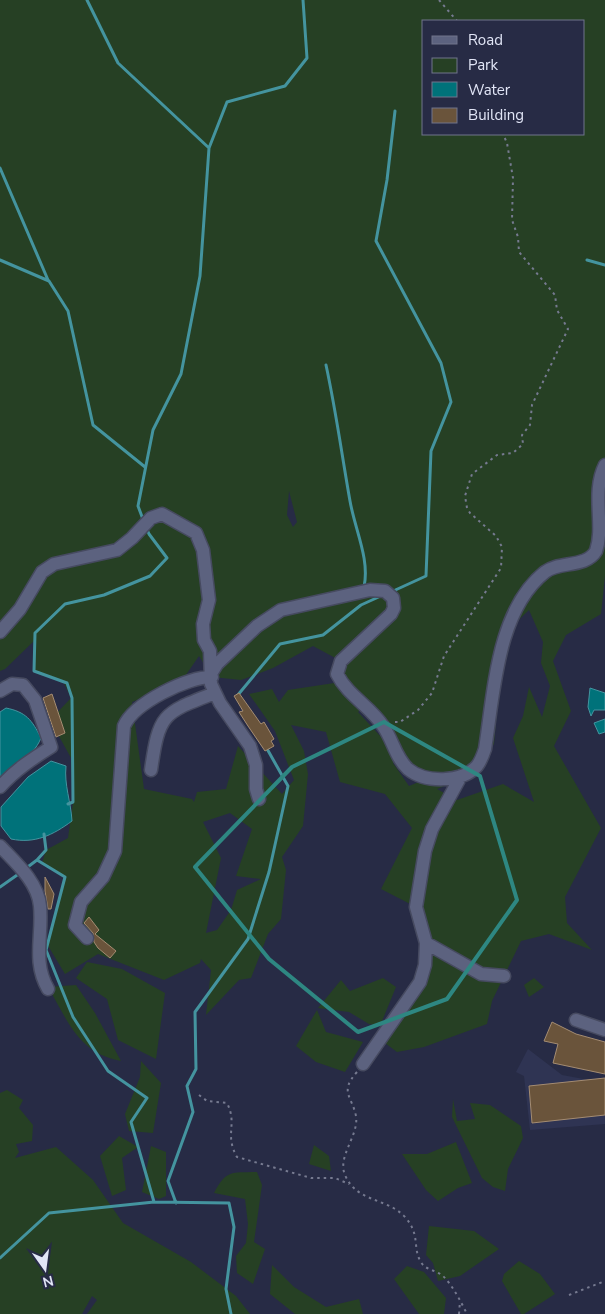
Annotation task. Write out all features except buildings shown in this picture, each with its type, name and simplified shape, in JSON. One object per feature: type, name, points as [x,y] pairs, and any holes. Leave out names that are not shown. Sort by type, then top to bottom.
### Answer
[{"type":"street","points":[[212,675],[217,664],[257,626],[274,614],[290,608],[370,590],[385,591],[393,598],[394,608],[391,614],[341,661],[337,668],[337,674],[347,690],[381,723],[398,756],[415,774],[436,778],[461,776],[469,772],[482,758],[502,649],[514,612],[521,598],[549,569],[584,560],[594,554],[598,548],[602,532],[599,488],[605,465]]},
{"type":"street","points":[[0,632],[20,609],[42,572],[54,564],[116,550],[132,538],[151,518],[162,514],[196,533],[203,550],[209,600],[203,624],[204,640],[210,651],[211,684],[220,703],[250,746],[256,765],[256,789],[259,799]]},
{"type":"street","points":[[86,938],[75,925],[75,919],[81,902],[103,877],[115,852],[124,726],[128,715],[171,688],[197,677],[212,675]]},
{"type":"street","points":[[0,691],[12,684],[24,685],[35,700],[51,747],[22,765],[0,787]]},
{"type":"street","points":[[151,770],[156,735],[166,716],[186,704],[215,693]]},
{"type":"street","points":[[363,1064],[420,982],[425,965],[426,943],[416,907],[425,851],[432,829],[461,776]]},
{"type":"street","points":[[0,846],[29,879],[40,905],[38,960],[43,980],[48,989]]},
{"type":"street","points":[[426,943],[481,974],[504,976]]},
{"type":"street","points":[[576,1020],[605,1030]]},
{"type":"path","points":[[440,0],[456,20]]},
{"type":"path","points":[[381,723],[400,722],[418,710],[432,693],[444,656],[501,568],[502,547],[496,536],[470,513],[466,496],[472,474],[497,455],[513,454],[523,444],[522,435],[530,425],[532,405],[568,329],[557,310],[555,295],[519,252],[518,237],[512,220],[513,178],[507,143],[503,135]]},
{"type":"path","points":[[351,1185],[343,1167],[355,1130],[356,1118],[346,1093],[352,1076],[363,1064]]},
{"type":"path","points":[[199,1096],[207,1100],[227,1103],[233,1115],[230,1144],[237,1157],[310,1178],[335,1178],[351,1185],[369,1199],[380,1201],[395,1208],[415,1231],[420,1261],[424,1267],[442,1275],[467,1314]]},
{"type":"path","points":[[569,1295],[605,1281]]},
{"type":"path","points":[[459,1314],[460,1302]]},
{"type":"highlighted area","points":[[384,722],[480,776],[517,900],[447,999],[358,1032],[269,959],[195,867],[292,767]]},
{"type":"shaded area","points":[[528,1049],[562,1075],[605,1083],[605,1124],[530,1130],[524,1076],[516,1072]]},
{"type":"green space","points":[[0,0],[605,0],[605,576],[601,614],[566,635],[553,661],[571,711],[554,746],[601,828],[565,897],[567,923],[592,950],[549,934],[521,941],[492,1001],[487,1024],[424,1047],[397,1052],[381,1040],[425,965],[416,907],[381,889],[412,828],[385,794],[340,782],[326,732],[291,725],[304,751],[308,774],[303,826],[282,857],[286,870],[281,919],[268,934],[251,978],[239,980],[206,1015],[211,970],[201,959],[200,963],[164,980],[98,954],[65,974],[47,944],[65,877],[42,863],[46,850],[68,838],[73,802],[71,758],[50,720],[71,698],[63,681],[34,671],[35,640],[5,669],[0,671]],"holes":[[[289,491],[297,522],[293,527],[287,515]],[[529,610],[543,642],[541,663],[550,686],[542,717],[529,687],[523,716],[513,738],[534,802],[503,784],[457,800],[437,789],[471,776],[494,744],[504,634]],[[313,646],[341,661],[341,682],[288,690],[279,702],[272,689],[249,694],[275,731],[294,780],[282,794],[238,746],[226,789],[197,792],[194,802],[192,799],[144,789],[132,702],[181,682],[199,656],[212,677],[241,680],[273,668]],[[371,703],[389,722],[382,738],[358,712]],[[405,756],[421,781],[409,786],[393,763]],[[230,813],[252,829],[236,876],[261,879],[237,890],[231,910],[217,930],[206,933],[221,858],[203,822]]]},
{"type":"green space","points":[[87,962],[122,969],[165,993],[156,1059],[118,1040],[107,999],[76,978]]},
{"type":"green space","points":[[383,978],[396,987],[380,1026],[369,1024],[349,1012],[318,1008],[341,980],[350,991]]},
{"type":"green space","points":[[534,978],[544,987],[529,997],[524,985]]},
{"type":"green space","points":[[76,985],[95,1013],[121,1061],[106,1057],[84,1043],[76,1034],[48,987]]},
{"type":"green space","points":[[317,1010],[326,1032],[363,1042],[345,1072],[316,1062],[296,1046]]},
{"type":"green space","points":[[141,1061],[161,1083],[153,1133],[129,1131],[125,1114],[140,1077]]},
{"type":"green space","points":[[7,1090],[23,1100],[19,1108],[33,1125],[32,1141],[16,1144],[19,1152],[15,1158],[56,1147],[93,1180],[123,1223],[191,1262],[236,1296],[250,1314],[87,1314],[97,1300],[92,1296],[82,1314],[0,1314],[0,1093]]},
{"type":"green space","points":[[453,1099],[457,1121],[475,1119],[470,1103],[490,1105],[521,1126],[523,1138],[508,1169],[505,1191],[493,1187],[482,1178],[452,1117]]},
{"type":"green space","points":[[119,1136],[138,1147],[122,1158],[126,1190],[112,1196],[100,1156]]},
{"type":"green space","points":[[456,1142],[472,1183],[458,1188],[438,1201],[426,1190],[402,1154],[427,1154]]},
{"type":"green space","points":[[314,1145],[329,1156],[331,1171],[309,1164]]},
{"type":"green space","points":[[151,1146],[166,1152],[166,1196],[159,1199],[142,1192]]},
{"type":"green space","points":[[241,1172],[257,1172],[262,1185],[254,1242],[265,1249],[253,1284],[237,1273],[236,1256],[246,1243],[248,1224],[245,1199],[214,1193],[226,1176]]},
{"type":"green space","points":[[429,1226],[474,1231],[499,1249],[460,1276],[438,1281],[433,1263],[426,1255]]},
{"type":"green space","points":[[519,1261],[540,1274],[555,1294],[524,1314],[521,1314],[502,1281],[504,1274]]},
{"type":"green space","points":[[272,1265],[294,1287],[326,1307],[359,1299],[363,1314],[295,1314],[270,1294]]},
{"type":"green space","points":[[407,1266],[424,1272],[446,1298],[444,1314],[419,1314],[394,1279]]},
{"type":"water","points":[[590,688],[605,693],[605,710],[594,710],[591,716],[588,707]]},
{"type":"water","points":[[6,708],[19,712],[28,718],[35,726],[41,738],[28,756],[11,768],[0,779],[0,712]]},
{"type":"water","points":[[605,719],[605,732],[599,734],[594,723]]},
{"type":"water","points":[[51,761],[66,766],[66,780],[72,821],[43,837],[28,840],[11,839],[1,826],[1,807],[28,777]]},
{"type":"waterway","points":[[87,0],[118,63],[209,148],[200,276],[181,374],[153,430],[138,506],[144,522]]},
{"type":"waterway","points":[[209,148],[227,102],[285,86],[307,58],[303,0]]},
{"type":"waterway","points":[[391,592],[426,576],[431,451],[451,402],[441,363],[376,241],[387,180],[395,111]]},
{"type":"waterway","points":[[0,168],[48,280]]},
{"type":"waterway","points":[[0,260],[49,281],[68,311],[93,425],[145,467]]},
{"type":"waterway","points":[[587,260],[605,265]]},
{"type":"waterway","points":[[326,365],[352,512],[364,555],[364,587]]},
{"type":"waterway","points":[[68,804],[73,802],[72,698],[67,683],[34,671],[35,633],[65,604],[104,595],[150,576],[167,558],[146,527]]},
{"type":"waterway","points":[[237,696],[280,644],[323,635],[361,605],[383,595]]},
{"type":"waterway","points":[[176,1203],[168,1181],[193,1112],[187,1086],[196,1069],[195,1012],[248,939],[269,872],[288,786],[266,747]]},
{"type":"waterway","points":[[37,860],[46,850],[44,834]]},
{"type":"waterway","points":[[25,869],[37,860],[65,877],[46,950],[73,1017],[108,1071],[147,1098],[131,1122],[154,1202]]},
{"type":"waterway","points":[[0,887],[20,873]]},
{"type":"waterway","points":[[0,1258],[49,1213],[154,1202],[229,1203],[234,1227],[226,1289],[231,1314]]}]
